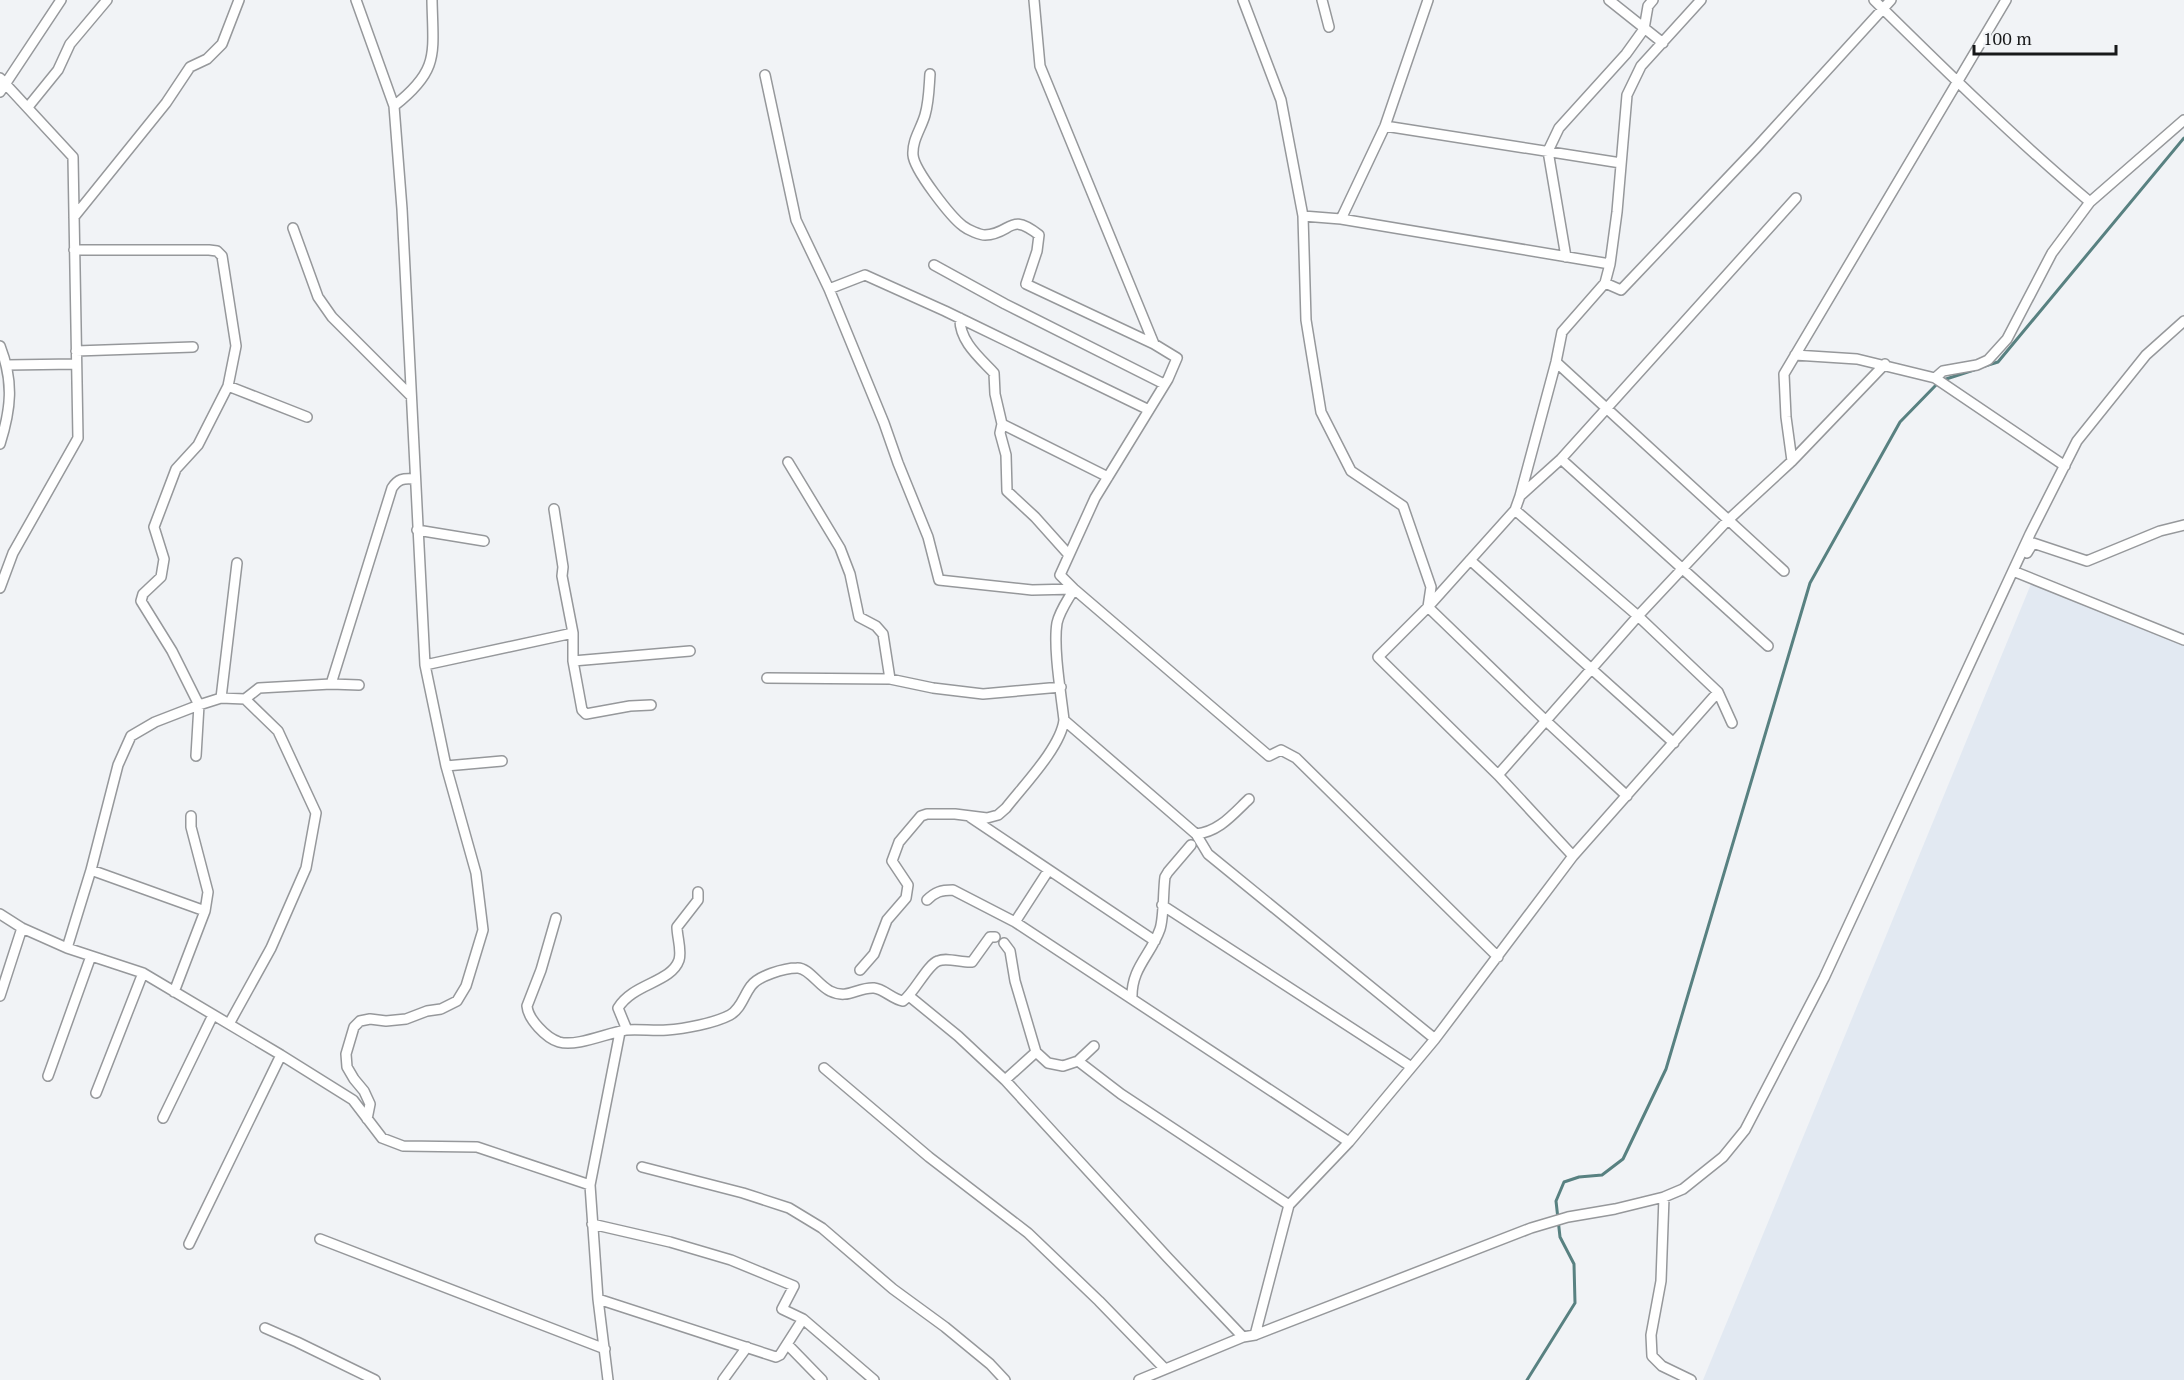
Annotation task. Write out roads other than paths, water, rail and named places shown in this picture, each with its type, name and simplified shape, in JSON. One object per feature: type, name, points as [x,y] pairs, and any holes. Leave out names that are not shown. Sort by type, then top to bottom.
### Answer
[{"type":"street","points":[[0,588],[13,553],[78,438],[73,157],[28,107],[2,85],[61,0]]},
{"type":"street","points":[[28,107],[58,70],[70,44],[107,0]]},
{"type":"street","points":[[74,218],[166,103],[190,67],[207,58],[222,44],[239,0]]},
{"type":"street","points":[[356,0],[394,106],[402,209],[425,664],[446,766],[476,873],[483,930],[465,986],[457,1001],[441,1009],[427,1011],[406,1019],[386,1021],[370,1019],[360,1021],[354,1027],[346,1054],[347,1067],[370,1104],[367,1119]]},
{"type":"street","points":[[394,106],[415,90],[425,77],[433,54],[432,0]]},
{"type":"street","points":[[1034,0],[1040,66],[1154,344]]},
{"type":"street","points":[[1243,0],[1281,100],[1303,216],[1306,320],[1321,412],[1351,471],[1403,506],[1431,587],[1428,607]]},
{"type":"street","points":[[1322,0],[1329,27]]},
{"type":"street","points":[[1341,219],[1385,126],[1428,0]]},
{"type":"street","points":[[1609,0],[1663,43]]},
{"type":"street","points":[[1566,257],[1548,151],[1559,128],[1626,54],[1644,29],[1648,6],[1653,0]]},
{"type":"street","points":[[1572,856],[1498,775],[1378,657],[1428,607],[1515,510],[1556,362],[1562,332],[1605,283],[1617,212],[1627,95],[1641,66],[1701,0]]},
{"type":"street","points":[[1874,0],[1956,81],[2090,202]]},
{"type":"street","points":[[1605,283],[1621,290],[1756,148],[1891,0]]},
{"type":"street","points":[[1792,461],[1786,417],[1784,374],[2006,0]]},
{"type":"street","points":[[930,74],[928,102],[914,140],[913,157],[931,190],[963,226],[983,235],[1002,231],[1012,224],[1026,224],[1039,235],[1037,251],[1026,284],[1154,344],[1177,358],[1149,410],[1095,498],[1060,575],[1074,590],[1269,756],[1281,750],[1296,758],[1498,957]]},
{"type":"street","points":[[765,75],[796,220],[829,289],[914,501],[928,537],[939,580],[1032,590],[1074,590]]},
{"type":"street","points":[[1935,378],[1943,371],[1983,364],[2007,339],[2052,253],[2090,202],[2184,120]]},
{"type":"street","points":[[1385,126],[1621,163]]},
{"type":"street","points":[[1520,496],[1561,459],[1796,198]]},
{"type":"street","points":[[1303,216],[1341,219],[1610,264]]},
{"type":"street","points":[[293,228],[318,297],[332,317],[411,396]]},
{"type":"street","points":[[74,250],[217,251],[222,256],[236,346],[228,386],[198,445],[176,470],[154,527],[164,559],[161,577],[143,594],[141,601],[171,651],[199,705],[196,756]]},
{"type":"street","points":[[934,265],[1005,304],[1164,384]]},
{"type":"street","points":[[829,289],[865,275],[960,318],[1149,410]]},
{"type":"street","points":[[960,318],[959,328],[971,349],[994,373],[995,394],[1002,424],[1000,433],[1006,455],[1007,491],[1035,517],[1069,555]]},
{"type":"street","points":[[1139,1380],[1243,1337],[1255,1335],[1531,1228],[1568,1217],[1664,1197],[1683,1189],[1723,1157],[1745,1130],[1824,978],[2077,441],[2146,356],[2184,321]]},
{"type":"street","points":[[0,346],[7,365],[9,395],[8,424],[0,444]]},
{"type":"street","points":[[76,351],[193,347]]},
{"type":"street","points":[[1795,355],[1857,359],[1935,378],[2065,465]]},
{"type":"street","points":[[1556,362],[1784,571]]},
{"type":"street","points":[[7,365],[76,364]]},
{"type":"street","points":[[1498,775],[1591,668],[1727,521],[1792,461],[1885,364]]},
{"type":"street","points":[[228,386],[307,417]]},
{"type":"street","points":[[1002,424],[1108,477]]},
{"type":"street","points":[[1561,459],[1768,646]]},
{"type":"street","points":[[788,462],[840,548],[850,574],[859,617],[876,626],[883,634],[890,679]]},
{"type":"street","points":[[331,684],[392,488],[397,481],[414,478]]},
{"type":"street","points":[[554,509],[563,567],[562,576],[573,633],[573,661],[584,713],[651,705]]},
{"type":"street","points":[[1515,510],[1638,616],[1718,692],[1732,723]]},
{"type":"street","points":[[2015,571],[2033,543],[2087,561],[2160,531],[2184,525]]},
{"type":"street","points":[[417,530],[484,541]]},
{"type":"street","points":[[1470,560],[1674,743]]},
{"type":"street","points":[[220,698],[237,563]]},
{"type":"street","points":[[2015,571],[2184,640]]},
{"type":"street","points":[[860,970],[874,954],[887,920],[906,898],[908,885],[892,861],[899,842],[916,821],[927,814],[955,814],[987,818],[998,815],[1057,743],[1063,730],[1064,720],[1057,623],[1074,590]]},
{"type":"street","points":[[1428,607],[1627,796]]},
{"type":"street","points":[[425,664],[573,633]]},
{"type":"street","points":[[573,661],[690,651]]},
{"type":"street","points":[[767,678],[890,679],[933,688],[983,694],[1061,687]]},
{"type":"street","points":[[67,948],[91,870],[118,765],[130,736],[155,722],[220,698],[245,699],[259,688],[331,684],[359,685]]},
{"type":"street","points":[[1255,1335],[1289,1204],[1349,1142],[1410,1066],[1435,1039],[1572,856],[1718,692]]},
{"type":"street","points":[[229,1024],[272,948],[306,868],[316,813],[278,731],[245,699]]},
{"type":"street","points":[[1064,720],[1196,834],[1208,854],[1435,1039]]},
{"type":"street","points":[[446,766],[502,761]]},
{"type":"street","points":[[1196,834],[1208,833],[1218,828],[1249,799]]},
{"type":"street","points":[[174,992],[205,911],[207,892],[191,827],[191,816]]},
{"type":"street","points":[[969,816],[1155,941]]},
{"type":"street","points":[[1132,998],[1132,985],[1136,973],[1161,928],[1165,877],[1191,845]]},
{"type":"street","points":[[91,870],[205,911]]},
{"type":"street","points":[[1015,922],[1048,871]]},
{"type":"street","points":[[927,900],[935,893],[953,890],[1015,922],[1349,1142]]},
{"type":"street","points":[[608,1380],[598,1299],[590,1185],[624,1031],[618,1008],[632,992],[662,978],[671,971],[679,959],[677,927],[698,900],[698,892]]},
{"type":"street","points":[[1162,905],[1410,1066]]},
{"type":"street","points":[[0,914],[22,928],[67,948],[143,973],[213,1014],[353,1100],[382,1138],[403,1146],[477,1147],[590,1185]]},
{"type":"street","points":[[556,918],[541,970],[527,1006],[528,1011],[547,1035],[562,1043],[624,1031],[668,1030],[713,1021],[731,1014],[741,1003],[751,985],[763,976],[797,968],[805,970],[820,985],[840,994],[877,988],[903,1001],[935,963],[943,960],[972,962],[990,937],[995,937]]},
{"type":"street","points":[[0,996],[22,928]]},
{"type":"street","points":[[1004,943],[1010,951],[1015,981],[1036,1052],[1048,1063],[1063,1066],[1078,1061],[1094,1046]]},
{"type":"street","points":[[48,1076],[91,956]]},
{"type":"street","points":[[96,1093],[143,973]]},
{"type":"street","points":[[909,996],[958,1036],[1005,1080],[1243,1337]]},
{"type":"street","points":[[163,1118],[213,1014]]},
{"type":"street","points":[[1005,1080],[1036,1052]]},
{"type":"street","points":[[189,1244],[282,1055]]},
{"type":"street","points":[[1078,1061],[1147,1112],[1289,1204]]},
{"type":"street","points":[[824,1068],[929,1156],[1028,1233],[1165,1369]]},
{"type":"street","points":[[642,1167],[743,1193],[789,1208],[822,1228],[893,1289],[990,1364],[1005,1380]]},
{"type":"street","points":[[1664,1197],[1661,1281],[1652,1335],[1652,1356],[1662,1366],[1691,1380]]},
{"type":"street","points":[[592,1224],[670,1242],[721,1257],[794,1286],[782,1309],[803,1319],[874,1380]]},
{"type":"street","points":[[320,1239],[605,1349]]},
{"type":"street","points":[[598,1299],[776,1357],[803,1319]]},
{"type":"street","points":[[265,1328],[375,1380]]},
{"type":"street","points":[[787,1344],[822,1380]]},
{"type":"street","points":[[723,1380],[747,1347]]},
{"type":"waterway","points":[[1985,366],[1998,362],[2184,138]]},
{"type":"waterway","points":[[1943,380],[1974,370]]},
{"type":"waterway","points":[[1527,1380],[1575,1303],[1574,1264],[1560,1237],[1556,1201],[1564,1182],[1579,1177],[1602,1175],[1623,1159],[1666,1069],[1810,583],[1900,422],[1937,384]]}]
